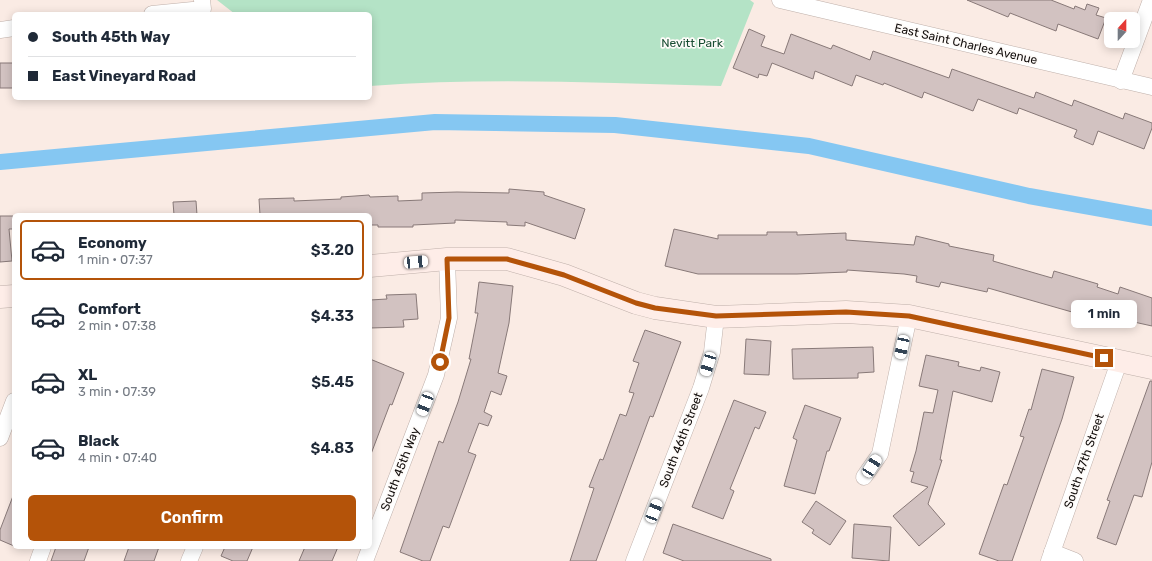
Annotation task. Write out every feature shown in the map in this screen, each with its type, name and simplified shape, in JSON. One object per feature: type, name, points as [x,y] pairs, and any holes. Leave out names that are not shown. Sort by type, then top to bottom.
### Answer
[{"type":"street","name":"East Saint Charles Avenue","points":[[780,0],[1121,82],[1152,87]]},
{"type":"street","points":[[1121,82],[1151,0]]},
{"type":"street","points":[[162,12],[202,4]]},
{"type":"street","points":[[0,30],[12,28]]},
{"type":"street","points":[[372,266],[447,259],[507,259],[564,275],[636,303],[655,308],[716,316],[846,312],[909,316],[1152,368]]},
{"type":"street","name":"South 45th Way","points":[[372,543],[436,375],[443,350],[449,318],[447,259]]},
{"type":"street","points":[[0,296],[12,296]]},
{"type":"street","name":"South 46th Street","points":[[634,561],[701,388],[712,352],[716,316]]},
{"type":"street","points":[[864,477],[880,454],[909,316]]},
{"type":"street","name":"South 47th Street","points":[[1051,557],[1119,362]]},
{"type":"street","points":[[0,438],[12,411]]},
{"type":"street","points":[[38,561],[42,549]]},
{"type":"street","points":[[190,561],[194,549]]},
{"type":"street","name":"South 45th Way","points":[[365,561],[370,549]]},
{"type":"street","points":[[1051,557],[1075,561]]},
{"type":"green space","name":"Nevitt Park","points":[[217,0],[750,0],[754,3],[721,86],[502,81],[414,83],[372,86],[372,12],[232,12]]},
{"type":"building","points":[[967,0],[1051,0],[1074,9],[1075,6],[1085,10],[1087,4],[1099,8],[1096,15],[1104,17],[1104,23],[1098,39],[1058,24],[1056,31],[1010,13],[1008,17]]},
{"type":"building","points":[[749,29],[765,36],[761,46],[784,54],[791,34],[831,49],[833,45],[870,60],[873,51],[949,78],[952,69],[1034,98],[1036,92],[1072,106],[1074,100],[1123,119],[1125,113],[1152,123],[1152,128],[1144,149],[1098,131],[1093,145],[1074,137],[1077,130],[1019,108],[1017,114],[978,99],[973,111],[924,92],[922,98],[884,83],[883,85],[856,75],[852,86],[815,71],[813,79],[772,63],[767,76],[759,74],[758,78],[733,68]]},
{"type":"building","points":[[0,63],[12,63],[12,88],[0,88]]},
{"type":"building","points":[[509,189],[544,192],[544,195],[585,209],[575,239],[525,222],[525,226],[507,225],[507,222],[455,220],[455,223],[413,225],[413,227],[378,227],[378,225],[372,225],[372,213],[260,213],[259,199],[294,198],[294,201],[341,199],[341,197],[369,195],[370,197],[398,196],[398,201],[422,200],[422,193],[509,193]]},
{"type":"building","points":[[196,201],[197,213],[174,213],[173,202]]},
{"type":"building","points":[[0,216],[12,216],[12,229],[9,229],[12,261],[0,262]]},
{"type":"building","points":[[674,229],[718,239],[718,235],[767,235],[767,232],[797,232],[797,235],[846,233],[846,240],[914,245],[916,236],[949,244],[949,246],[994,255],[993,261],[1052,278],[1054,271],[1098,284],[1097,287],[1118,294],[1120,287],[1152,298],[1152,326],[1134,322],[1134,324],[1091,310],[1090,313],[1080,310],[1079,314],[988,288],[987,292],[941,282],[939,287],[916,282],[917,276],[904,274],[847,270],[847,272],[797,274],[698,274],[665,266]]},
{"type":"building","points":[[479,282],[513,286],[509,323],[498,373],[507,376],[501,395],[491,391],[484,412],[492,416],[488,426],[479,423],[468,452],[476,455],[449,528],[443,526],[430,561],[423,561],[400,552],[439,441],[443,443],[458,402],[471,359],[469,359],[478,313],[475,313]]},
{"type":"building","points":[[416,294],[418,319],[403,320],[404,327],[372,328],[372,300],[387,299],[386,295]]},
{"type":"building","points":[[645,330],[681,342],[653,417],[650,416],[596,561],[570,561],[594,488],[589,487],[600,459],[603,460],[620,414],[626,416],[634,393],[629,392],[639,363],[633,361]]},
{"type":"building","points":[[746,339],[771,341],[769,375],[744,374]]},
{"type":"building","points":[[873,347],[874,372],[858,373],[858,378],[793,379],[792,349]]},
{"type":"building","points":[[926,355],[959,362],[958,366],[980,371],[981,367],[1000,372],[992,402],[953,391],[940,460],[942,460],[928,504],[945,524],[919,546],[893,516],[928,487],[911,482],[914,472],[910,471],[916,451],[924,412],[933,413],[938,390],[919,386]]},
{"type":"building","points":[[372,360],[404,373],[392,405],[390,404],[372,451]]},
{"type":"building","points":[[1042,369],[1074,377],[1062,419],[1012,561],[999,561],[979,554],[1004,484],[1007,485],[1024,437],[1020,436],[1029,409],[1031,410]]},
{"type":"building","points":[[1150,381],[1152,381],[1152,462],[1142,497],[1134,495],[1116,545],[1097,538],[1110,501],[1107,500]]},
{"type":"building","points":[[734,400],[766,412],[759,429],[755,427],[730,489],[734,491],[723,519],[692,507]]},
{"type":"building","points":[[805,405],[841,418],[829,451],[827,451],[815,494],[784,486],[797,440],[793,438]]},
{"type":"building","points":[[12,499],[12,545],[0,540],[0,530]]},
{"type":"building","points":[[816,501],[846,521],[830,545],[812,533],[814,530],[802,522]]},
{"type":"building","points":[[673,524],[771,559],[771,561],[684,561],[663,553]]},
{"type":"building","points":[[854,524],[891,527],[889,561],[852,558]]},
{"type":"building","points":[[55,549],[88,549],[84,561],[51,561]]},
{"type":"building","points":[[128,549],[158,549],[154,561],[124,561]]},
{"type":"building","points":[[224,549],[252,549],[247,561],[233,561],[221,556]]},
{"type":"building","points":[[304,549],[337,549],[332,561],[299,561]]},
{"type":"waterway","points":[[0,162],[435,122],[615,125],[809,146],[1029,196],[1152,218]]},
{"type":"route","points":[[440,362],[449,318],[447,259],[507,259],[564,275],[636,303],[655,308],[716,316],[846,312],[909,316],[1104,358]]}]
